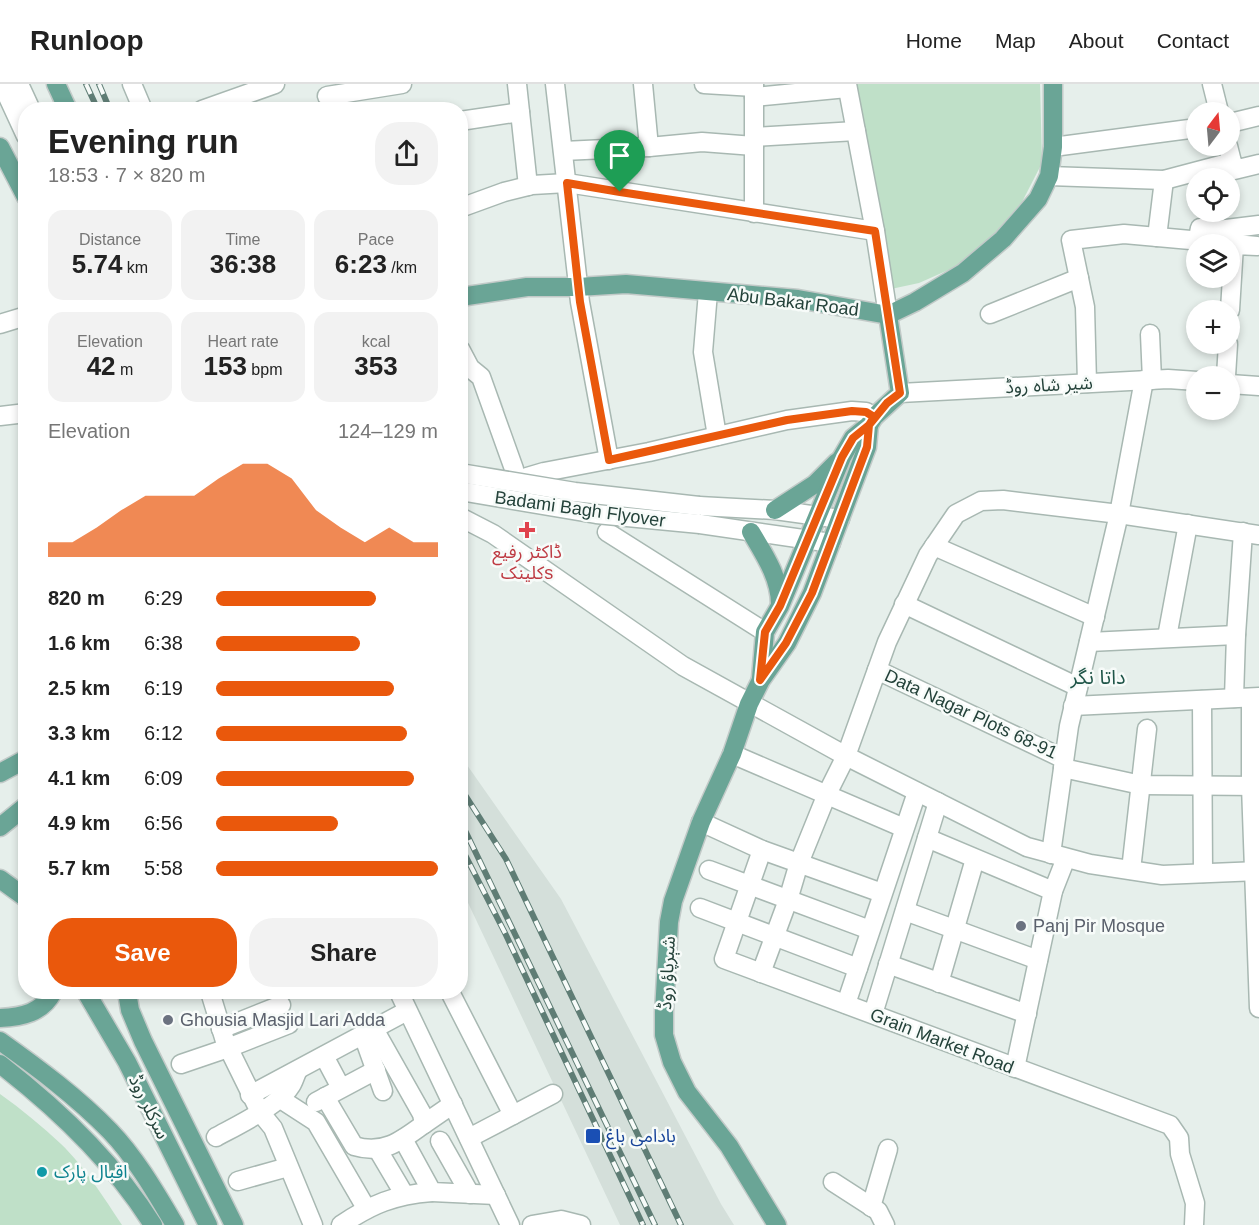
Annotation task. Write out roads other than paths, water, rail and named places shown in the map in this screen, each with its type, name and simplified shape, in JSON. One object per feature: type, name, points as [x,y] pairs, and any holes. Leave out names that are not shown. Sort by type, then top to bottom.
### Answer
[{"type":"main road","points":[[56,84],[64,102]]},
{"type":"main road","points":[[760,680],[765,632],[780,606],[842,457],[853,438],[900,393],[888,315],[915,302],[963,273],[986,255],[1022,220],[1038,200],[1050,176],[1053,147],[1053,84]]},
{"type":"main road","points":[[0,147],[18,182]]},
{"type":"main road","name":"Abu Bakar Road","points":[[468,296],[527,287],[626,284],[798,299],[888,315]]},
{"type":"main road","points":[[760,680],[786,643],[812,593],[867,447],[871,421]]},
{"type":"main road","points":[[775,510],[815,484],[842,457]]},
{"type":"main road","points":[[751,532],[769,564],[780,591],[780,606]]},
{"type":"main road","name":"شېرپاؤ روڈ","points":[[760,680],[732,754],[701,822],[674,901],[669,922],[664,1035],[672,1062],[687,1092],[729,1146],[777,1225]]},
{"type":"main road","points":[[0,773],[18,763]]},
{"type":"main road","points":[[0,827],[18,812]]},
{"type":"main road","points":[[0,879],[18,892]]},
{"type":"main road","points":[[0,1018],[16,1017],[38,1010],[47,999]]},
{"type":"main road","name":"سرکلر روڈ","points":[[90,999],[126,1062],[208,1225]]},
{"type":"main road","points":[[128,999],[130,1010],[143,1041],[234,1225]]},
{"type":"main road","points":[[0,1041],[41,1070],[110,1131],[152,1185],[175,1225]]},
{"type":"main road","points":[[0,1064],[43,1097],[78,1133],[135,1196],[153,1225]]},
{"type":"street","points":[[2,84],[18,119]]},
{"type":"street","points":[[19,84],[27,102]]},
{"type":"street","points":[[132,84],[140,102]]},
{"type":"street","points":[[224,102],[274,84]]},
{"type":"street","points":[[327,97],[402,84]]},
{"type":"street","points":[[517,84],[528,186]]},
{"type":"street","points":[[555,84],[578,287],[609,460]]},
{"type":"street","points":[[643,84],[649,147]]},
{"type":"street","points":[[705,84],[754,89],[847,86],[875,231],[888,315]]},
{"type":"street","points":[[1212,84],[1216,102]]},
{"type":"street","points":[[754,89],[754,213]]},
{"type":"street","points":[[468,120],[520,112]]},
{"type":"street","points":[[1240,121],[1259,116]]},
{"type":"street","points":[[1053,147],[1186,129]]},
{"type":"street","points":[[563,151],[702,142],[754,142],[856,130]]},
{"type":"street","points":[[1050,176],[1164,180],[1225,156]]},
{"type":"street","points":[[1230,156],[1234,170],[1259,164]]},
{"type":"street","points":[[1157,237],[1164,180]]},
{"type":"street","points":[[468,205],[528,186],[567,183],[875,231]]},
{"type":"street","points":[[1199,234],[1200,228],[1218,230],[1259,225]]},
{"type":"street","points":[[1087,383],[1085,307],[1071,240],[1124,234],[1186,239]]},
{"type":"street","points":[[1240,244],[1257,246],[1240,245]]},
{"type":"street","points":[[990,314],[1079,278]]},
{"type":"street","points":[[708,292],[703,352],[717,436]]},
{"type":"street","points":[[0,324],[18,318]]},
{"type":"street","points":[[1015,1068],[1053,891],[1058,856],[1064,763],[1074,706],[1148,380],[1150,334]]},
{"type":"street","points":[[468,364],[481,377],[514,469]]},
{"type":"street","name":"شیر شاہ روڈ","points":[[900,393],[1148,380],[1186,381]]},
{"type":"street","points":[[1240,385],[1259,386]]},
{"type":"street","points":[[468,491],[544,472],[609,460],[787,420],[852,411],[866,412],[871,421]]},
{"type":"street","points":[[0,416],[18,414]]},
{"type":"street","name":"Badami Bagh Flyover","points":[[468,474],[699,515]]},
{"type":"street","name":"Badami Bagh Flyover","points":[[468,494],[596,514],[699,515]]},
{"type":"street","points":[[761,973],[799,863],[846,756],[887,642],[904,604],[934,546],[956,514],[981,501],[1003,500],[1119,514],[1251,534],[1236,635],[1248,698],[1255,786],[1259,1008]]},
{"type":"street","points":[[699,515],[775,510],[840,519]]},
{"type":"street","points":[[699,515],[751,532],[831,543]]},
{"type":"street","points":[[468,521],[493,534],[683,666],[846,756],[1026,848],[1090,864],[1162,875],[1257,871]]},
{"type":"street","points":[[1167,637],[1188,524]]},
{"type":"street","points":[[607,532],[765,632]]},
{"type":"street","points":[[934,546],[1095,617]]},
{"type":"street","points":[[904,604],[1078,687]]},
{"type":"street","points":[[1089,642],[1236,635]]},
{"type":"street","name":"Data Nagar Plots 68-91","points":[[877,670],[1064,763],[1141,785],[1255,786]]},
{"type":"street","points":[[1074,706],[1248,698]]},
{"type":"street","points":[[1202,700],[1203,873]]},
{"type":"street","points":[[1131,870],[1147,729]]},
{"type":"street","points":[[732,754],[904,828]]},
{"type":"street","points":[[846,1004],[917,792]]},
{"type":"street","points":[[873,1014],[938,802]]},
{"type":"street","points":[[701,822],[762,850],[882,893]]},
{"type":"street","points":[[927,838],[1053,891]]},
{"type":"street","name":"Grain Market Road","points":[[762,850],[724,959],[1170,1125],[1179,1138],[1180,1154],[1195,1203],[1194,1225]]},
{"type":"street","points":[[939,983],[975,859]]},
{"type":"street","points":[[709,870],[870,930]]},
{"type":"street","points":[[700,908],[858,968]]},
{"type":"street","points":[[905,911],[1038,960]]},
{"type":"street","points":[[888,964],[1027,1014]]},
{"type":"street","points":[[212,999],[228,1048],[250,1095],[273,1128],[313,1225]]},
{"type":"street","points":[[402,999],[510,1225]]},
{"type":"street","points":[[454,999],[513,1115]]},
{"type":"street","points":[[221,1029],[281,1005]]},
{"type":"street","points":[[250,1095],[407,1011]]},
{"type":"street","points":[[181,1064],[289,1023]]},
{"type":"street","points":[[369,1032],[376,1070],[383,1091]]},
{"type":"street","points":[[369,1032],[422,1114],[423,1124]]},
{"type":"street","points":[[324,1056],[341,1088]]},
{"type":"street","points":[[216,1137],[260,1112],[279,1098],[290,1088],[298,1070]]},
{"type":"street","points":[[305,1115],[315,1103],[376,1070]]},
{"type":"street","points":[[469,1138],[553,1094]]},
{"type":"street","points":[[325,1097],[354,1146],[378,1150],[403,1139],[453,1104]]},
{"type":"street","points":[[279,1098],[316,1122],[366,1208]]},
{"type":"street","points":[[403,1139],[432,1192]]},
{"type":"street","points":[[441,1141],[470,1194]]},
{"type":"street","points":[[871,1207],[888,1149]]},
{"type":"street","points":[[378,1150],[404,1194]]},
{"type":"street","points":[[238,1181],[288,1167]]},
{"type":"street","points":[[833,1182],[878,1211],[885,1225]]},
{"type":"street","points":[[341,1225],[366,1208],[404,1194],[432,1192],[496,1196]]},
{"type":"street","points":[[532,1225],[561,1220],[581,1225]]},
{"type":"railway","points":[[86,84],[94,102]]},
{"type":"railway","points":[[99,84],[107,102]]},
{"type":"railway","points":[[468,800],[506,859],[681,1225]]},
{"type":"railway","points":[[468,837],[655,1225]]},
{"type":"railway","points":[[468,861],[505,933],[643,1225]]},
{"type":"place","name":"ڈاکٹر رفیع کلینکs","points":[[527,530]]},
{"type":"place","name":"Panj Pir Mosque","points":[[1021,926]]},
{"type":"place","name":"Ghousia Masjid Lari Adda","points":[[168,1020]]},
{"type":"place","name":"بادامی باغ","points":[[593,1136]]},
{"type":"place","name":"اقبال پارک","points":[[42,1172]]},
{"type":"district","name":"داتا نگر","points":[[1098,677]]}]
